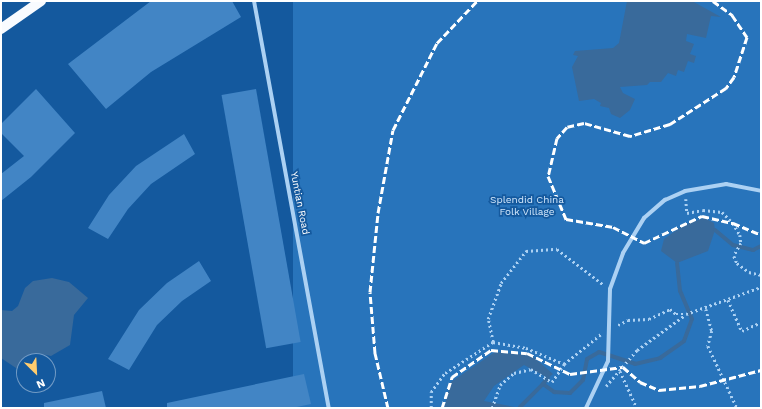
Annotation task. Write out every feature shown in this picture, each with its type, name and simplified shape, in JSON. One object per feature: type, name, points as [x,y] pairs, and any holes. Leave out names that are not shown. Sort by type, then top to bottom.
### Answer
[{"type":"main road","points":[[1,29],[41,1]]},
{"type":"street","name":"Yuntian Road","points":[[254,1],[329,408]]},
{"type":"street","points":[[586,408],[608,361],[610,290],[623,253],[644,218],[665,200],[685,191],[726,184],[761,191]]},
{"type":"path","points":[[685,191],[687,213],[703,210],[722,212],[740,235],[741,243],[734,256],[737,263],[749,272],[761,275]]},
{"type":"path","points":[[494,342],[488,319],[501,283],[526,251],[557,249],[610,290]]},
{"type":"path","points":[[492,408],[500,385],[514,372],[524,368],[549,382],[564,364],[609,329],[628,320],[649,319],[670,309],[676,314],[687,314],[706,309],[761,287]]},
{"type":"path","points":[[728,300],[742,331],[761,322]]},
{"type":"path","points":[[706,309],[712,331],[708,346],[737,408]]},
{"type":"path","points":[[625,365],[660,330],[687,314]]},
{"type":"path","points":[[431,408],[431,392],[445,373],[494,342],[526,348],[564,364]]},
{"type":"path","points":[[620,371],[637,408]]},
{"type":"green space","name":"Splendid China Folk Village","points":[[293,1],[761,1],[761,408],[293,408]]},
{"type":"shaded area","points":[[627,1],[692,1],[721,17],[711,16],[706,38],[687,34],[686,41],[694,44],[690,54],[696,56],[694,63],[688,61],[684,72],[678,70],[676,76],[668,73],[661,82],[650,82],[647,85],[620,87],[623,93],[635,99],[630,110],[620,118],[611,114],[609,108],[600,106],[601,103],[594,99],[579,101],[572,67],[578,56],[573,55],[575,51],[613,48],[619,43]]},
{"type":"shaded area","points":[[704,218],[714,223],[715,230],[708,251],[677,263],[661,251],[664,239],[684,225]]},
{"type":"shaded area","points":[[52,278],[69,282],[88,298],[74,315],[70,345],[56,353],[16,353],[16,368],[1,358],[1,310],[12,311],[18,306],[25,288],[33,281]]},
{"type":"shaded area","points":[[495,352],[531,355],[553,374],[548,378],[524,365],[494,386],[484,401],[520,408],[444,408],[451,382]]},
{"type":"building","points":[[151,1],[232,1],[241,17],[151,72],[106,109],[68,64]]},
{"type":"building","points":[[36,89],[75,133],[31,177],[1,201],[1,174],[24,156],[1,133],[1,124]]},
{"type":"building","points":[[256,89],[301,342],[266,348],[222,95]]},
{"type":"building","points":[[184,134],[195,154],[151,184],[128,209],[108,239],[88,228],[109,195],[136,166]]},
{"type":"building","points":[[199,261],[211,281],[182,301],[157,325],[129,370],[108,359],[139,310],[167,283]]},
{"type":"building","points":[[304,374],[311,404],[292,408],[167,408],[167,403]]},
{"type":"building","points":[[102,391],[106,408],[44,408],[44,403]]},
{"type":"waterway","points":[[715,230],[733,245],[753,250],[761,246]]},
{"type":"waterway","points":[[548,378],[543,384],[554,392],[570,393],[583,380],[587,359],[599,352],[635,364],[660,358],[684,341],[692,319],[680,291],[677,263]]},
{"type":"waterway","points":[[520,407],[543,384]]},
{"type":"railway","points":[[388,408],[375,353],[370,292],[378,213],[393,130],[437,43],[477,1]]},
{"type":"railway","points":[[713,1],[732,15],[747,37],[734,77],[726,88],[670,124],[630,136],[584,123],[567,127],[557,138],[548,176],[566,219],[613,227],[644,243],[702,216],[733,223],[761,235]]},
{"type":"railway","points":[[442,408],[452,377],[491,350],[527,353],[570,374],[623,367],[640,382],[659,390],[700,386],[761,370]]}]
